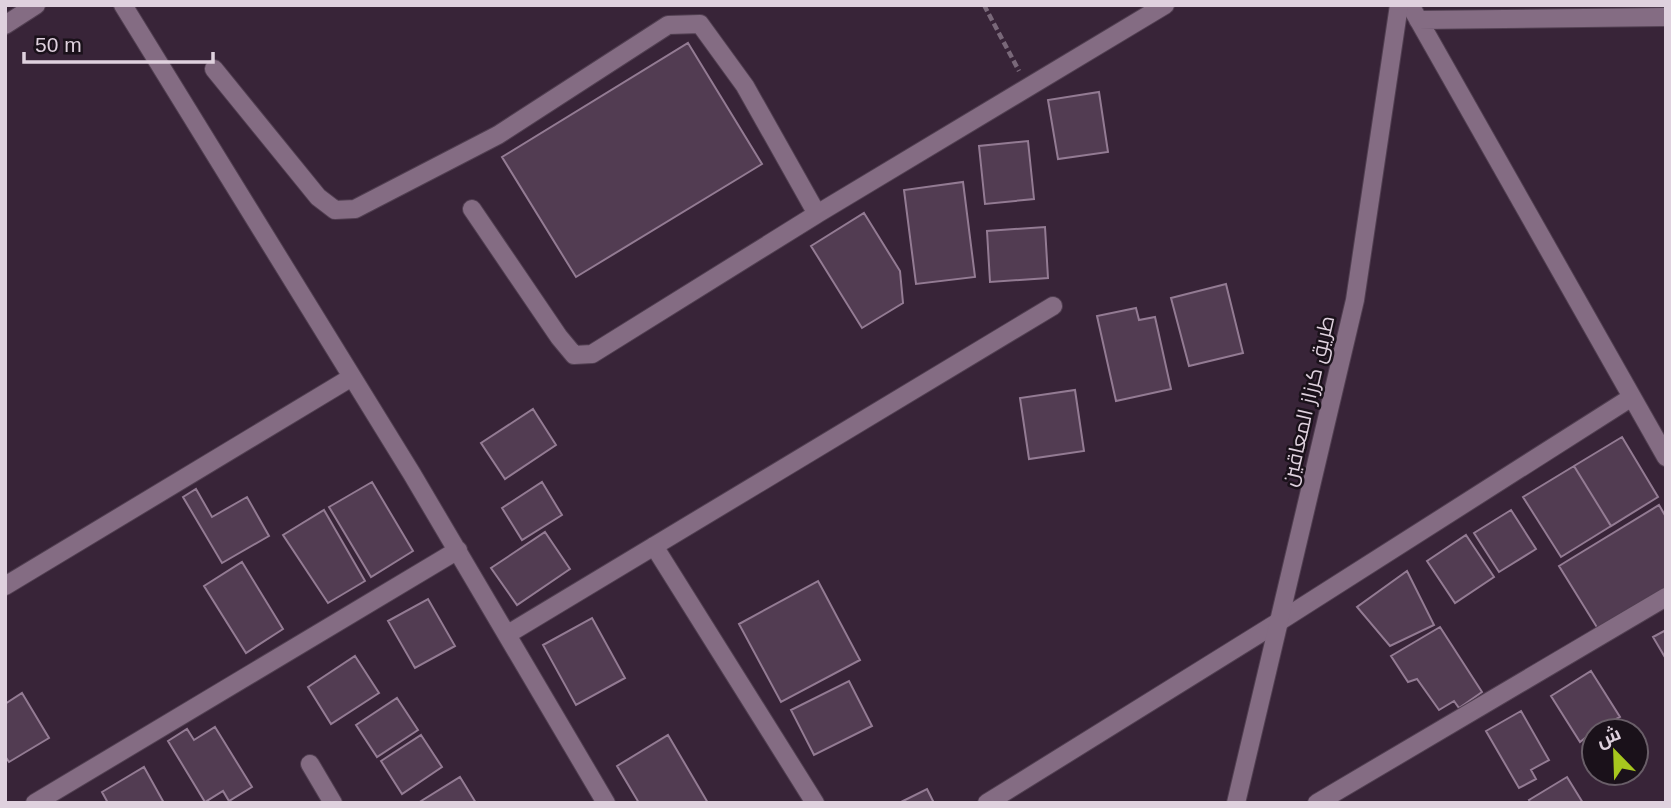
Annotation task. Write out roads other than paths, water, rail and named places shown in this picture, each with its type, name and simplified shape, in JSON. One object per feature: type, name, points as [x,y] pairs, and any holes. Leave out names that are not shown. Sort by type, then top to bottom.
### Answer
[{"type":"street","points":[[5,24],[36,5]]},
{"type":"street","points":[[123,5],[458,550],[607,803]]},
{"type":"street","points":[[472,209],[559,337],[574,355],[592,354],[817,214],[1165,5]]},
{"type":"street","name":"طريق كرزاز المعاقين","points":[[1236,803],[1355,300],[1399,5]]},
{"type":"street","points":[[1414,13],[1666,17]]},
{"type":"street","points":[[1414,13],[1666,457]]},
{"type":"street","points":[[214,69],[318,197],[335,210],[355,209],[499,135],[668,25],[700,24],[745,86],[817,214]]},
{"type":"street","points":[[508,634],[1053,306]]},
{"type":"street","points":[[5,586],[352,377]]},
{"type":"street","points":[[987,803],[1632,397]]},
{"type":"street","points":[[654,545],[815,803]]},
{"type":"street","points":[[35,803],[458,550]]},
{"type":"street","points":[[1317,803],[1666,597]]},
{"type":"street","points":[[310,764],[333,803]]}]
